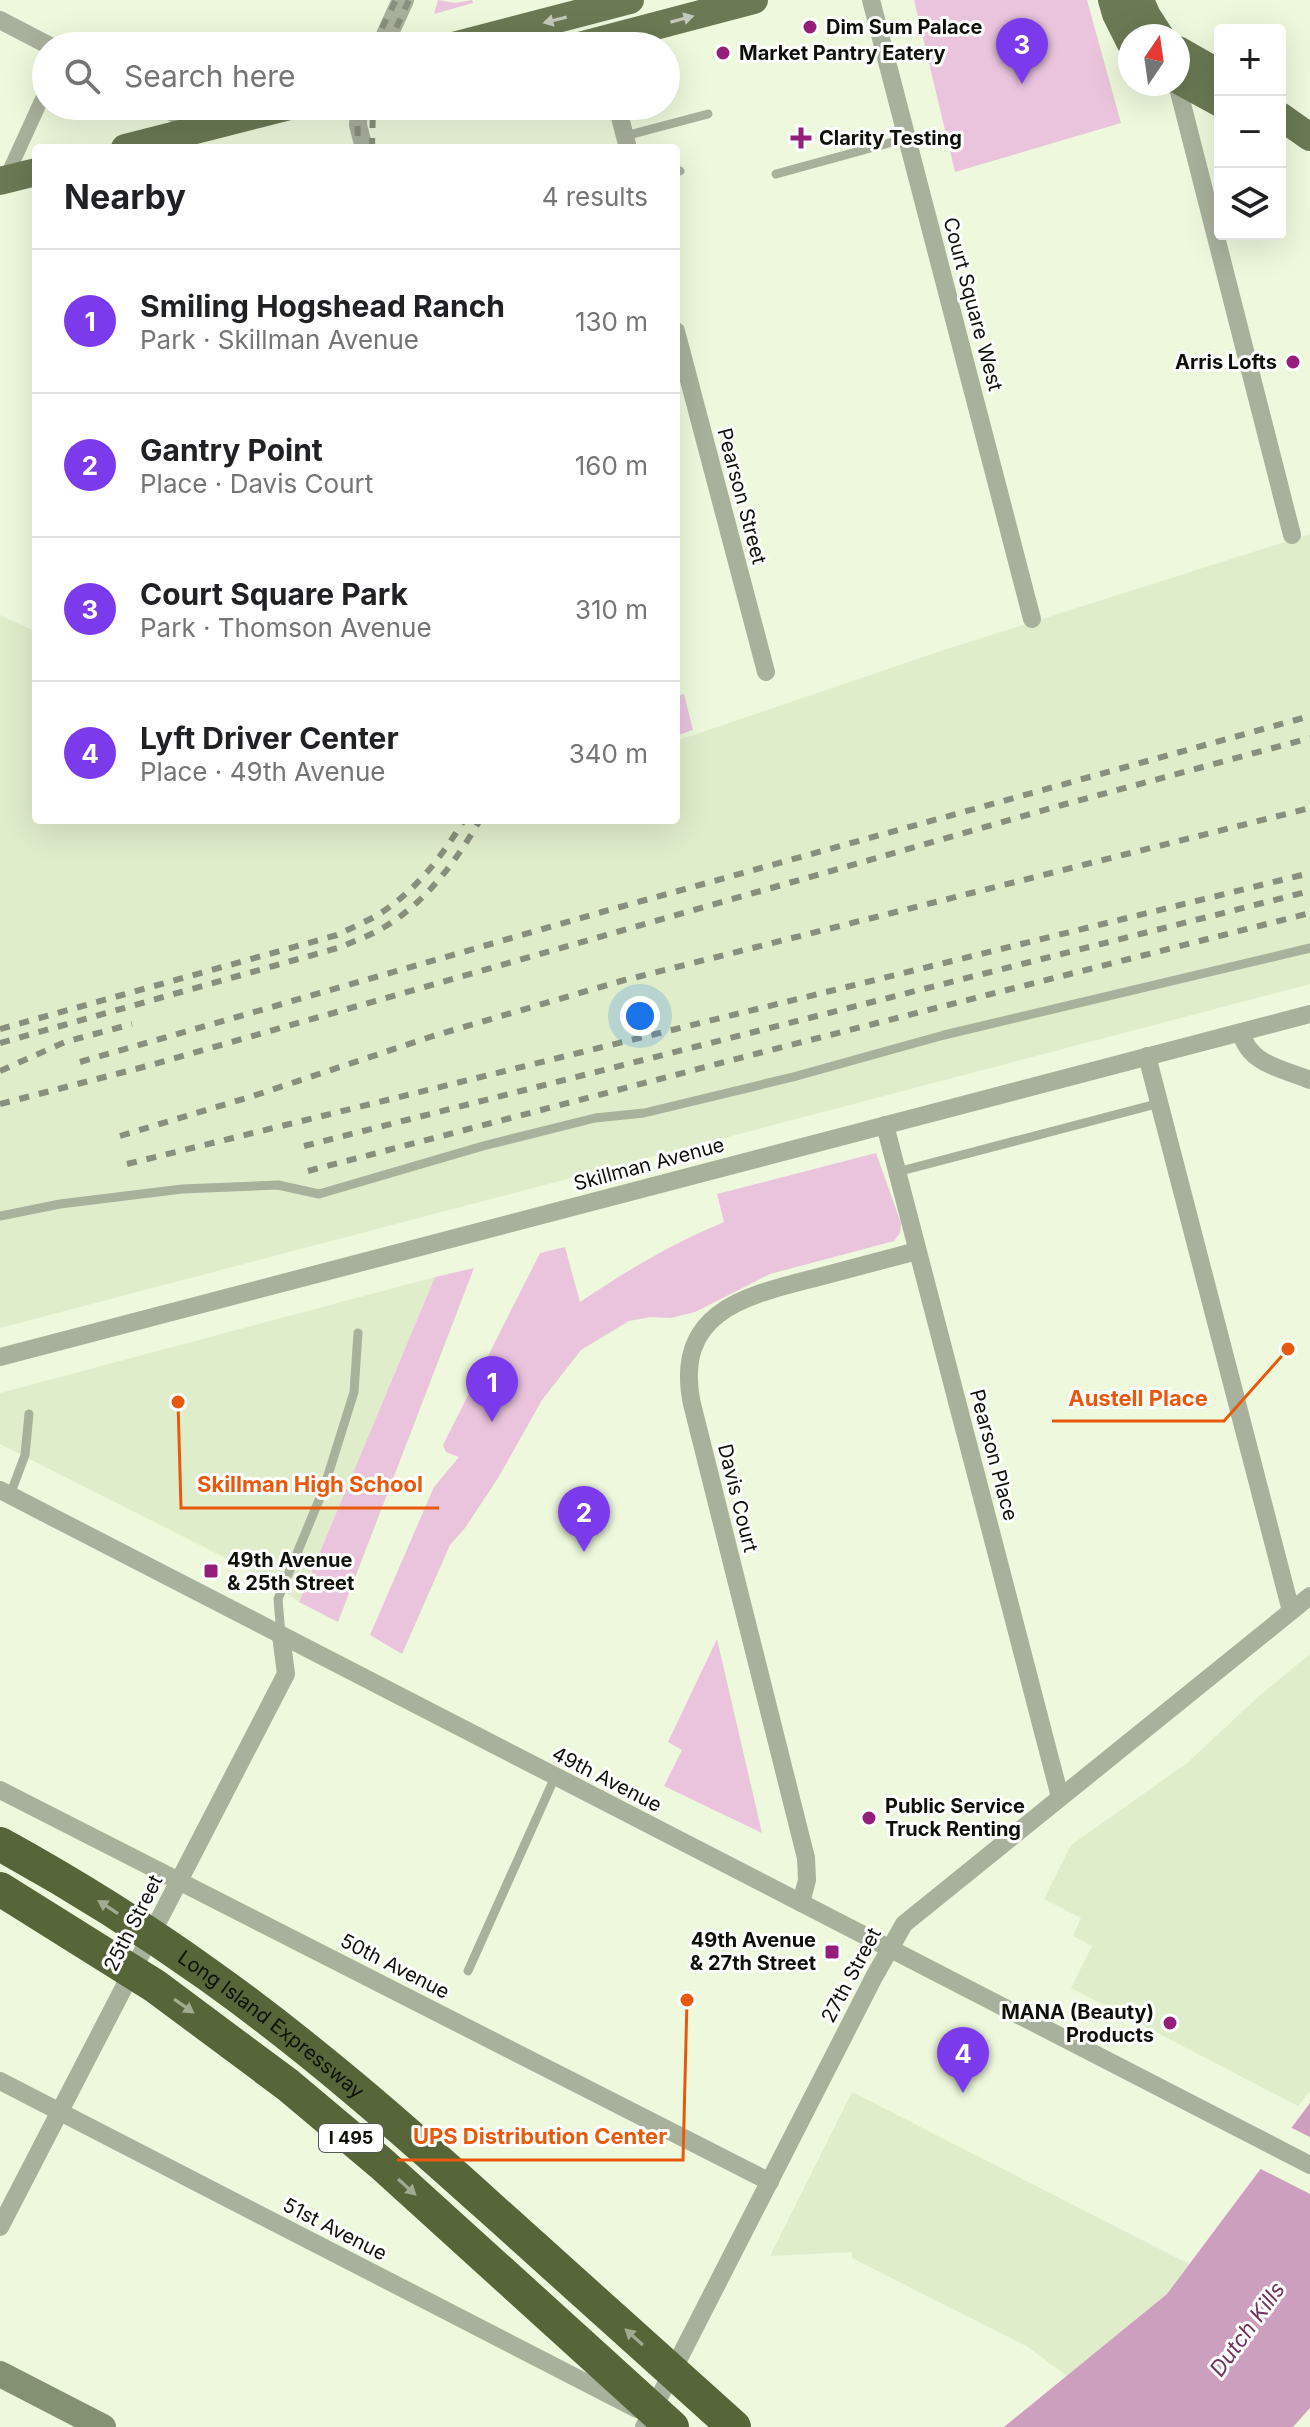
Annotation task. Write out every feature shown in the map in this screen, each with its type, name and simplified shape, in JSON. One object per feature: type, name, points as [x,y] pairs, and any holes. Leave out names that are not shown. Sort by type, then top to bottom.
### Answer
[{"type":"highway","name":"Long Island Expressway","points":[[0,1844],[140,1928],[211,1976],[311,2053],[389,2117],[734,2427]]},
{"type":"highway","name":"Long Island Expressway","points":[[0,1889],[155,1986],[277,2076],[382,2164],[655,2423]]},
{"type":"main road","points":[[507,32],[630,0]]},
{"type":"main road","points":[[637,32],[754,0]]},
{"type":"main road","points":[[1112,0],[1121,24]]},
{"type":"main road","points":[[1140,0],[1152,24]]},
{"type":"main road","points":[[1190,57],[1214,71]]},
{"type":"main road","points":[[1190,88],[1214,100]]},
{"type":"main road","points":[[140,144],[234,120]]},
{"type":"main road","points":[[3,181],[32,173]]},
{"type":"main road","points":[[0,2374],[103,2427]]},
{"type":"street","points":[[388,32],[403,0]]},
{"type":"street","name":"Court Square West","points":[[871,0],[1032,619]]},
{"type":"street","points":[[0,20],[32,37]]},
{"type":"street","points":[[1182,96],[1292,535]]},
{"type":"street","points":[[3,181],[32,120]]},
{"type":"street","points":[[187,120],[202,128]]},
{"type":"street","points":[[358,120],[363,144]]},
{"type":"street","points":[[620,120],[626,142]]},
{"type":"street","name":"Pearson Street","points":[[680,346],[766,672]]},
{"type":"street","name":"Skillman Avenue","points":[[0,1357],[1310,1014]]},
{"type":"street","points":[[1241,1032],[1244,1045],[1255,1058],[1310,1080]]},
{"type":"street","points":[[1147,1056],[1291,1611]]},
{"type":"street","name":"Pearson Place","points":[[885,1125],[1060,1797]]},
{"type":"street","name":"Davis Court","points":[[801,1903],[807,1880],[806,1858],[692,1404],[688,1385],[691,1354],[704,1327],[721,1310],[741,1300],[917,1251]]},
{"type":"street","name":"49th Avenue","points":[[5,1493],[1310,2165]]},
{"type":"street","name":"27th Street","points":[[655,2423],[770,2182],[889,1948],[908,1919],[1310,1596]]},
{"type":"street","name":"25th Street","points":[[0,2227],[286,1674],[281,1635]]},
{"type":"street","name":"50th Avenue","points":[[0,1790],[770,2182]]},
{"type":"street","name":"51st Avenue","points":[[0,2081],[655,2423]]},
{"type":"lane","points":[[626,142],[708,114]]},
{"type":"lane","points":[[776,174],[907,138]]},
{"type":"lane","points":[[0,1216],[60,1204],[182,1189],[278,1185],[319,1194],[483,1146],[595,1118],[644,1113],[793,1077],[944,1035],[1310,948]]},
{"type":"lane","points":[[897,1172],[1160,1103]]},
{"type":"lane","points":[[281,1635],[278,1599],[324,1488],[354,1392],[358,1333]]},
{"type":"lane","points":[[5,1493],[25,1455],[29,1414]]},
{"type":"lane","points":[[468,1971],[555,1777]]},
{"type":"shaded area","points":[[438,0],[455,3],[472,0],[473,3],[434,14]]},
{"type":"shaded area","points":[[914,0],[1087,0],[1121,123],[955,172]]},
{"type":"shaded area","points":[[1310,534],[1310,984],[0,1328],[0,615],[32,630],[32,824],[680,824],[680,740],[941,651]]},
{"type":"shaded area","points":[[684,694],[693,730],[680,735],[680,695]]},
{"type":"shaded area","points":[[876,1153],[901,1223],[900,1233],[894,1241],[770,1274],[695,1312],[671,1318],[650,1317],[629,1321],[581,1350],[542,1400],[498,1478],[450,1545],[402,1654],[370,1635],[434,1487],[459,1457],[446,1452],[443,1445],[540,1253],[565,1247],[580,1302],[650,1258],[724,1222],[717,1194]]},
{"type":"shaded area","points":[[474,1268],[338,1622],[299,1602],[435,1277]]},
{"type":"shaded area","points":[[435,1277],[299,1602],[265,1578],[0,1444],[0,1393]]},
{"type":"shaded area","points":[[717,1639],[762,1833],[664,1786],[682,1750],[668,1742]]},
{"type":"shaded area","points":[[1310,1654],[1310,2091],[1298,2106],[1071,1988],[1092,1946],[1073,1936],[1081,1918],[1044,1899],[1071,1845],[1186,1764],[1259,1696]]},
{"type":"shaded area","points":[[852,2092],[1189,2264],[1167,2294],[1067,2376],[1028,2347],[852,2258],[852,2252],[770,2256]]},
{"type":"water","name":"Dutch Kills","points":[[1310,2103],[1310,2408],[1293,2427],[1004,2427],[1167,2294]]},
{"type":"pier","points":[[1288,2126],[1310,2137],[1310,2194],[1257,2167]]},
{"type":"railway","points":[[380,32],[396,0]]},
{"type":"railway","points":[[394,32],[409,0]]},
{"type":"railway","points":[[357,120],[358,144]]},
{"type":"railway","points":[[372,144],[373,120]]},
{"type":"railway","points":[[80,1062],[602,912],[1310,716]]},
{"type":"railway","points":[[0,1104],[151,1065],[1062,805],[1310,738]]},
{"type":"railway","points":[[120,1136],[433,1036],[621,981],[1310,808]]},
{"type":"railway","points":[[0,1029],[337,935],[376,916],[403,897],[436,861],[461,824]]},
{"type":"railway","points":[[0,1043],[341,947],[370,935],[415,905],[451,865],[477,824]]},
{"type":"railway","points":[[127,1164],[1310,873]]},
{"type":"railway","points":[[304,1146],[1310,891]]},
{"type":"railway","points":[[308,1171],[1310,913]]},
{"type":"railway","points":[[0,1071],[65,1042],[132,1024]]},
{"type":"place","name":"Dim Sum Palace","points":[[810,27]]},
{"type":"place","name":"Market Pantry Eatery","points":[[723,53]]},
{"type":"place","name":"Court Square Park","points":[[1022,84]]},
{"type":"place","name":"Clarity Testing","points":[[801,138]]},
{"type":"place","name":"Arris Lofts","points":[[1293,362]]},
{"type":"place","name":"Austell Place","points":[[1288,1349]]},
{"type":"place","name":"Skillman High School","points":[[178,1402]]},
{"type":"place","name":"Smiling Hogshead Ranch","points":[[492,1422]]},
{"type":"place","name":"Gantry Point","points":[[584,1552]]},
{"type":"place","name":"49th Avenue & 25th Street","points":[[211,1571]]},
{"type":"place","name":"Public Service Truck Renting","points":[[869,1818]]},
{"type":"place","name":"49th Avenue & 27th Street","points":[[832,1952]]},
{"type":"place","name":"UPS Distribution Center","points":[[687,2000]]},
{"type":"place","name":"MANA (Beauty) Products","points":[[1170,2023]]},
{"type":"place","name":"Lyft Driver Center","points":[[963,2093]]}]
